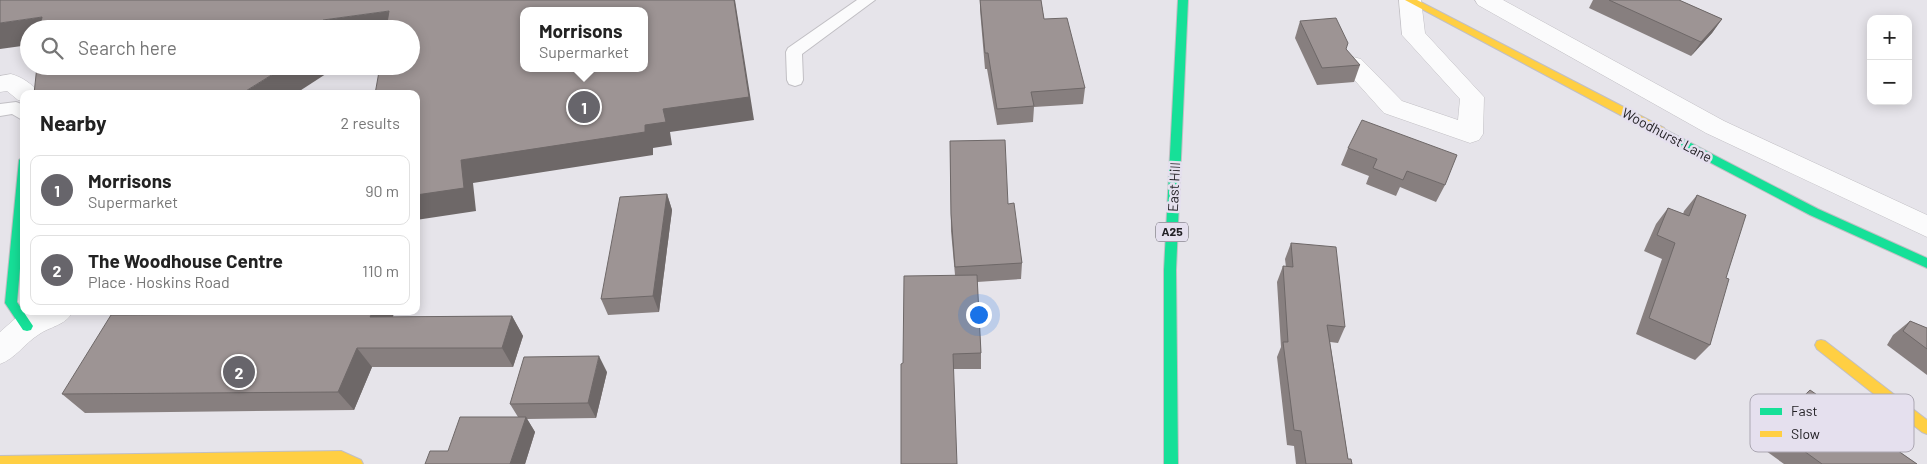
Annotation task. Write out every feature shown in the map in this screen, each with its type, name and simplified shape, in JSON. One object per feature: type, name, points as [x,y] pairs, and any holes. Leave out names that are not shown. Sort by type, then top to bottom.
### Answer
[{"type":"street","name":"East Hill","points":[[1171,464],[1170,270],[1183,0]]},
{"type":"street","points":[[1353,65],[1393,107],[1470,134],[1472,97],[1414,34],[1410,0]]},
{"type":"street","name":"Woodhurst Lane","points":[[1410,0],[1814,212],[1927,263]]},
{"type":"street","points":[[1486,0],[1715,127],[1927,227]]},
{"type":"street","points":[[20,201],[10,303],[27,326]]},
{"type":"street","points":[[0,351],[27,326],[50,315]]},
{"type":"street","points":[[1821,345],[1884,394]]},
{"type":"street","points":[[1914,418],[1927,428]]},
{"type":"street","points":[[0,462],[341,457],[356,464]]},
{"type":"lane","points":[[795,80],[794,52],[867,0]]},
{"type":"lane","points":[[0,110],[16,108],[20,112]]},
{"type":"building","points":[[0,0],[734,0],[749,97],[663,109],[666,122],[645,125],[645,132],[461,160],[464,188],[420,194],[420,90],[376,90],[378,75],[420,75],[420,20],[388,20],[389,11],[323,20],[42,20],[42,17],[0,23]]},
{"type":"building","points":[[980,0],[1041,0],[1044,19],[1067,18],[1085,88],[1031,92],[1034,106],[997,109],[988,53],[985,53]]},
{"type":"building","points":[[1609,0],[1679,0],[1722,19],[1701,42]]},
{"type":"building","points":[[1336,18],[1348,43],[1346,49],[1360,65],[1322,68],[1300,21]]},
{"type":"building","points":[[36,75],[272,75],[247,90],[34,90]]},
{"type":"building","points":[[1362,120],[1457,155],[1445,185],[1407,171],[1403,180],[1373,168],[1377,159],[1348,148]]},
{"type":"building","points":[[1005,140],[1008,204],[1014,203],[1022,263],[955,267],[951,214],[950,141]]},
{"type":"building","points":[[667,194],[653,296],[601,299],[620,197]]},
{"type":"building","points":[[1697,195],[1746,215],[1726,278],[1729,279],[1710,345],[1649,318],[1675,243],[1657,235],[1668,208],[1689,216]]},
{"type":"building","points":[[1291,243],[1336,247],[1345,327],[1327,325],[1348,459],[1351,459],[1352,464],[1306,464],[1301,431],[1294,430],[1283,342],[1288,342],[1283,266],[1293,267]]},
{"type":"building","points":[[977,275],[981,353],[953,354],[957,464],[901,464],[901,364],[903,363],[904,276]]},
{"type":"building","points":[[111,315],[512,316],[502,348],[357,348],[338,392],[62,394]]},
{"type":"building","points":[[1910,321],[1927,328],[1927,349],[1903,331]]},
{"type":"building","points":[[599,356],[588,403],[510,404],[524,357]]},
{"type":"building","points":[[1810,390],[1816,394],[1806,394]]},
{"type":"building","points":[[460,417],[526,417],[510,464],[425,464],[430,451],[448,451]]},
{"type":"building","points":[[1805,452],[1900,452],[1917,464],[1822,464]]},
{"type":"traffic: fast","points":[[1171,464],[1170,270],[1183,0]]},
{"type":"traffic: fast","points":[[1660,131],[1814,212],[1927,263]]},
{"type":"traffic: fast","points":[[20,204],[11,303],[27,326]]},
{"type":"traffic: slow","points":[[1410,0],[1660,131]]},
{"type":"traffic: slow","points":[[1821,345],[1884,394]]},
{"type":"traffic: slow","points":[[1914,418],[1927,428]]},
{"type":"traffic: slow","points":[[0,462],[341,457],[356,464]]},
{"type":"place","name":"Morrisons","points":[[584,107]]},
{"type":"place","name":"The Woodhouse Centre","points":[[239,372]]}]
